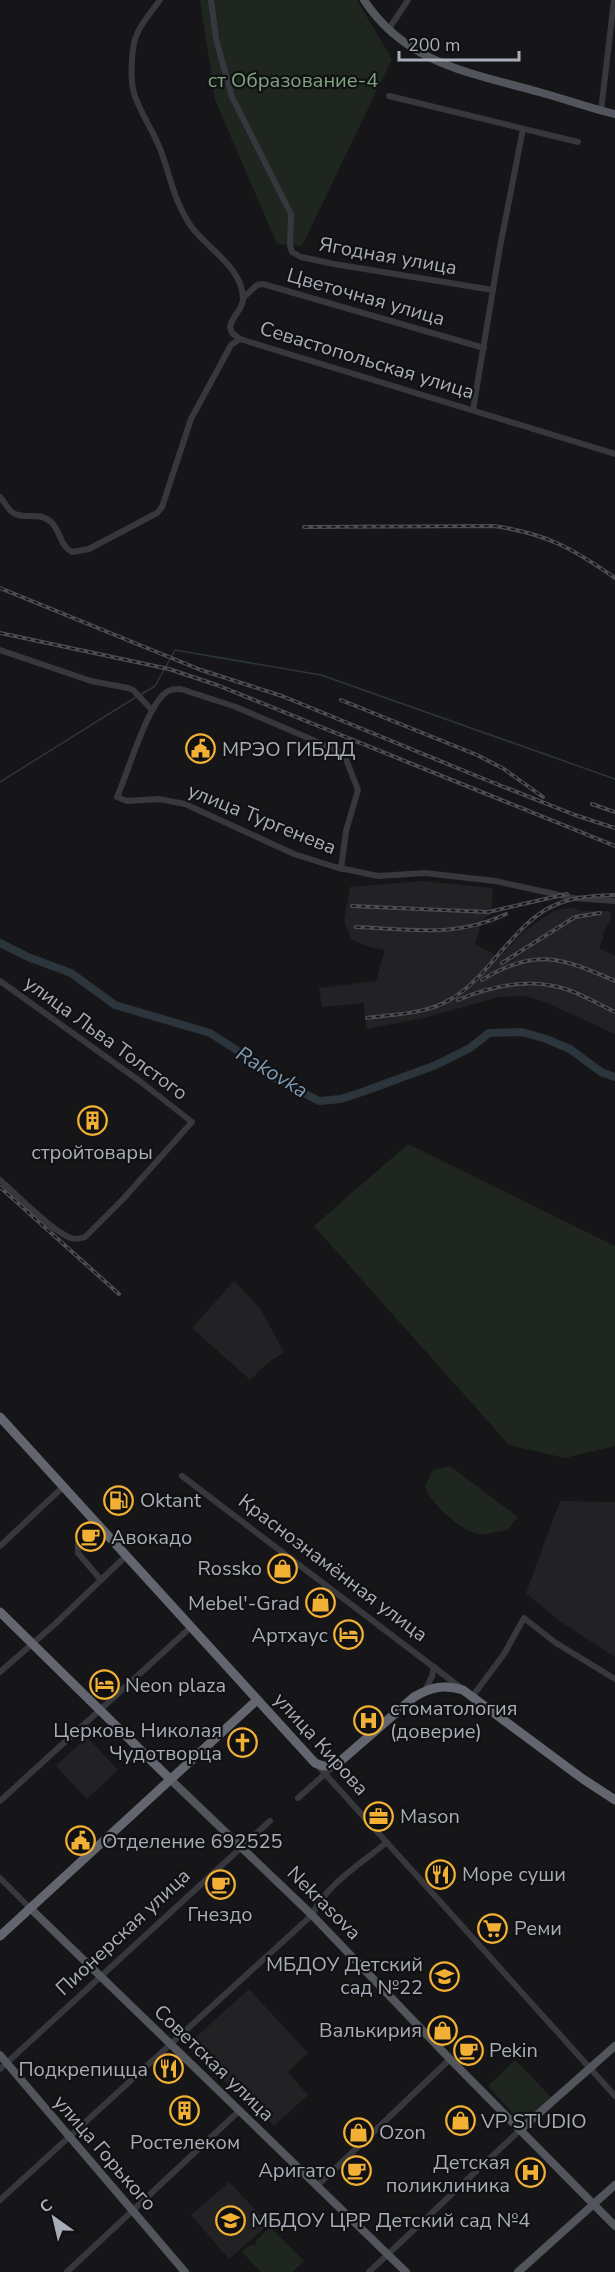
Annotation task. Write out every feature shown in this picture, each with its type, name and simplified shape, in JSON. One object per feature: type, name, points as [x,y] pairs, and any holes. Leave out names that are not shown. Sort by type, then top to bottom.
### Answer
[{"type":"highway","name":"улица Кирова","points":[[0,1417],[315,1763]]},
{"type":"highway","name":"Nekrasova","points":[[0,1612],[170,1779]]},
{"type":"highway","name":"Краснознамённая улица","points":[[425,1691],[451,1686],[463,1690],[615,1800]]},
{"type":"highway","points":[[315,1763],[323,1766],[336,1765],[414,1697],[425,1691]]},
{"type":"highway","points":[[0,1936],[257,1700]]},
{"type":"main road","points":[[364,0],[388,30],[421,53],[450,66],[615,114]]},
{"type":"main road","name":"Nekrasova","points":[[170,1779],[312,1915],[615,2226]]},
{"type":"main road","name":"Советская улица","points":[[30,1908],[406,2272]]},
{"type":"main road","points":[[520,2130],[615,2046]]},
{"type":"main road","name":"улица Горького","points":[[0,2055],[185,2272]]},
{"type":"main road","points":[[518,2272],[615,2185]]},
{"type":"street","points":[[160,0],[136,35],[132,69],[134,95],[159,145],[171,177],[174,194],[186,218],[198,235],[237,277],[243,298],[230,327],[232,333],[240,339]]},
{"type":"street","name":"Ягодная улица","points":[[211,0],[216,39],[232,97],[291,214],[292,252],[312,260],[493,290]]},
{"type":"street","points":[[388,30],[408,0]]},
{"type":"street","points":[[601,111],[615,0]]},
{"type":"street","points":[[389,96],[578,142]]},
{"type":"street","points":[[473,410],[524,129]]},
{"type":"street","name":"Цветочная улица","points":[[243,298],[261,284],[484,348]]},
{"type":"street","name":"Севастопольская улица","points":[[0,497],[12,513],[23,516],[39,515],[52,523],[64,547],[72,552],[89,549],[157,513],[167,494],[195,410],[231,345],[240,339],[615,454]]},
{"type":"street","points":[[0,650],[91,681],[128,688],[133,690],[151,709],[165,692],[181,689],[236,707],[341,752],[358,790],[346,831],[341,869]]},
{"type":"street","name":"улица Тургенева","points":[[151,709],[117,797],[127,801],[159,799],[184,804],[294,854],[341,869],[378,876],[425,873],[503,882],[573,898],[615,901]]},
{"type":"street","name":"улица Льва Толстого","points":[[0,981],[141,1082],[192,1122],[124,1198],[85,1237],[74,1240],[61,1233],[0,1180]]},
{"type":"street","name":"Краснознамённая улица","points":[[182,1476],[463,1690]]},
{"type":"street","points":[[0,1546],[64,1486]]},
{"type":"street","points":[[97,1522],[78,1539],[78,1553],[101,1580]]},
{"type":"street","points":[[0,1672],[127,1555]]},
{"type":"street","points":[[472,1696],[504,1654],[524,1618],[556,1643],[615,1679]]},
{"type":"street","points":[[351,1626],[355,1645]]},
{"type":"street","points":[[0,1801],[191,1628]]},
{"type":"street","points":[[425,1691],[434,1667]]},
{"type":"street","name":"улица Кирова","points":[[315,1763],[615,2096]]},
{"type":"street","points":[[298,1798],[336,1765]]},
{"type":"street","name":"Пионерская улица","points":[[0,2069],[270,1821]]},
{"type":"street","points":[[0,2200],[312,1915],[318,1902],[327,1892],[386,1843]]},
{"type":"street","name":"Советская улица","points":[[0,1878],[30,1908]]},
{"type":"street","points":[[318,2185],[450,2059]]},
{"type":"street","points":[[67,2272],[239,2111]]},
{"type":"street","points":[[369,2272],[520,2130]]},
{"type":"shaded area","points":[[422,881],[493,888],[491,914],[482,920],[475,944],[500,957],[522,933],[553,911],[574,907],[581,911],[609,911],[612,917],[602,935],[604,936],[599,948],[615,956],[615,1034],[545,1002],[525,996],[499,997],[424,1018],[366,1029],[364,1003],[322,1007],[319,988],[376,981],[385,950],[369,947],[351,939],[344,921],[350,887]]},
{"type":"shaded area","points":[[234,1281],[260,1308],[284,1352],[265,1365],[250,1380],[192,1328]]},
{"type":"shaded area","points":[[560,1501],[615,1502],[615,1657],[558,1620],[526,1593]]},
{"type":"shaded area","points":[[87,1737],[118,1770],[87,1799],[56,1766]]},
{"type":"shaded area","points":[[249,1989],[308,2053],[288,2072],[308,2095],[274,2126],[186,2046]]},
{"type":"shaded area","name":"МБДОУ ЦРР Детский сад №4","points":[[229,2182],[269,2224],[229,2259],[191,2215]]},
{"type":"green space","name":"ст Образование-4","points":[[200,0],[357,0],[392,59],[302,246],[277,244],[215,100]]},
{"type":"green space","points":[[408,1144],[615,1246],[615,1446],[565,1458],[509,1445],[314,1226]]},
{"type":"green space","points":[[450,1466],[518,1517],[507,1530],[481,1534],[471,1532],[439,1507],[425,1486],[433,1470]]},
{"type":"green space","points":[[515,2060],[552,2098],[523,2124],[488,2086]]},
{"type":"green space","points":[[268,2229],[272,2229],[304,2261],[292,2272],[261,2272],[242,2252],[250,2245],[255,2245]]},
{"type":"waterway","points":[[140,695],[155,686],[175,650],[321,675],[615,779]]},
{"type":"waterway","points":[[0,782],[136,697]]},
{"type":"waterway","name":"Rakovka","points":[[0,943],[28,957],[71,973],[115,1005],[210,1033],[249,1058],[271,1076],[319,1101],[341,1099],[436,1065],[470,1048],[489,1033],[522,1032],[546,1039],[570,1049],[601,1072],[615,1077]]},
{"type":"railway","points":[[304,527],[494,526],[513,529],[544,538],[572,550],[615,578]]},
{"type":"railway","points":[[0,588],[201,670],[282,696],[484,779],[575,815],[615,828]]},
{"type":"railway","points":[[0,633],[169,669],[217,685],[615,846]]},
{"type":"railway","points":[[341,700],[477,755],[504,769],[543,797]]},
{"type":"railway","points":[[592,804],[615,812]]},
{"type":"railway","points":[[352,906],[488,912],[567,894]]},
{"type":"railway","points":[[367,1018],[410,1013],[442,1004],[473,982],[519,932],[543,911],[572,899],[614,895]]},
{"type":"railway","points":[[502,963],[575,917],[600,913]]},
{"type":"railway","points":[[356,927],[451,929],[488,922],[506,914]]},
{"type":"railway","points":[[482,980],[518,963],[549,960],[580,966],[615,981]]},
{"type":"railway","points":[[458,1000],[505,985],[529,983],[570,990],[615,1012]]},
{"type":"railway","points":[[0,1187],[119,1294]]},
{"type":"place","name":"МРЭО ГИБДД","points":[[201,749]]},
{"type":"place","name":"стройтовары","points":[[92,1121]]},
{"type":"place","name":"Oktant","points":[[119,1500]]},
{"type":"place","name":"Авокадо","points":[[90,1537]]},
{"type":"place","name":"Rossko","points":[[283,1568]]},
{"type":"place","name":"Mebel'-Grad","points":[[321,1603]]},
{"type":"place","name":"Артхаус","points":[[349,1635]]},
{"type":"place","name":"Neon plaza","points":[[104,1685]]},
{"type":"place","name":"стоматология (доверие)","points":[[369,1720]]},
{"type":"place","name":"Церковь Николая Чудотворца","points":[[243,1742]]},
{"type":"place","name":"Mason","points":[[379,1816]]},
{"type":"place","name":"Отделение 692525","points":[[81,1841]]},
{"type":"place","name":"Море суши","points":[[441,1874]]},
{"type":"place","name":"Гнездо","points":[[220,1884]]},
{"type":"place","name":"Реми","points":[[493,1928]]},
{"type":"place","name":"МБДОУ Детский сад №22","points":[[444,1976]]},
{"type":"place","name":"Валькирия","points":[[443,2030]]},
{"type":"place","name":"Pekin","points":[[468,2050]]},
{"type":"place","name":"Подкрепицца","points":[[169,2069]]},
{"type":"place","name":"Ростелеком","points":[[185,2111]]},
{"type":"place","name":"VP STUDIO","points":[[460,2121]]},
{"type":"place","name":"Ozon","points":[[358,2132]]},
{"type":"place","name":"Аригато","points":[[357,2170]]},
{"type":"place","name":"Детская поликлиника","points":[[531,2173]]},
{"type":"place","name":"МБДОУ ЦРР Детский сад №4","points":[[230,2220]]}]
